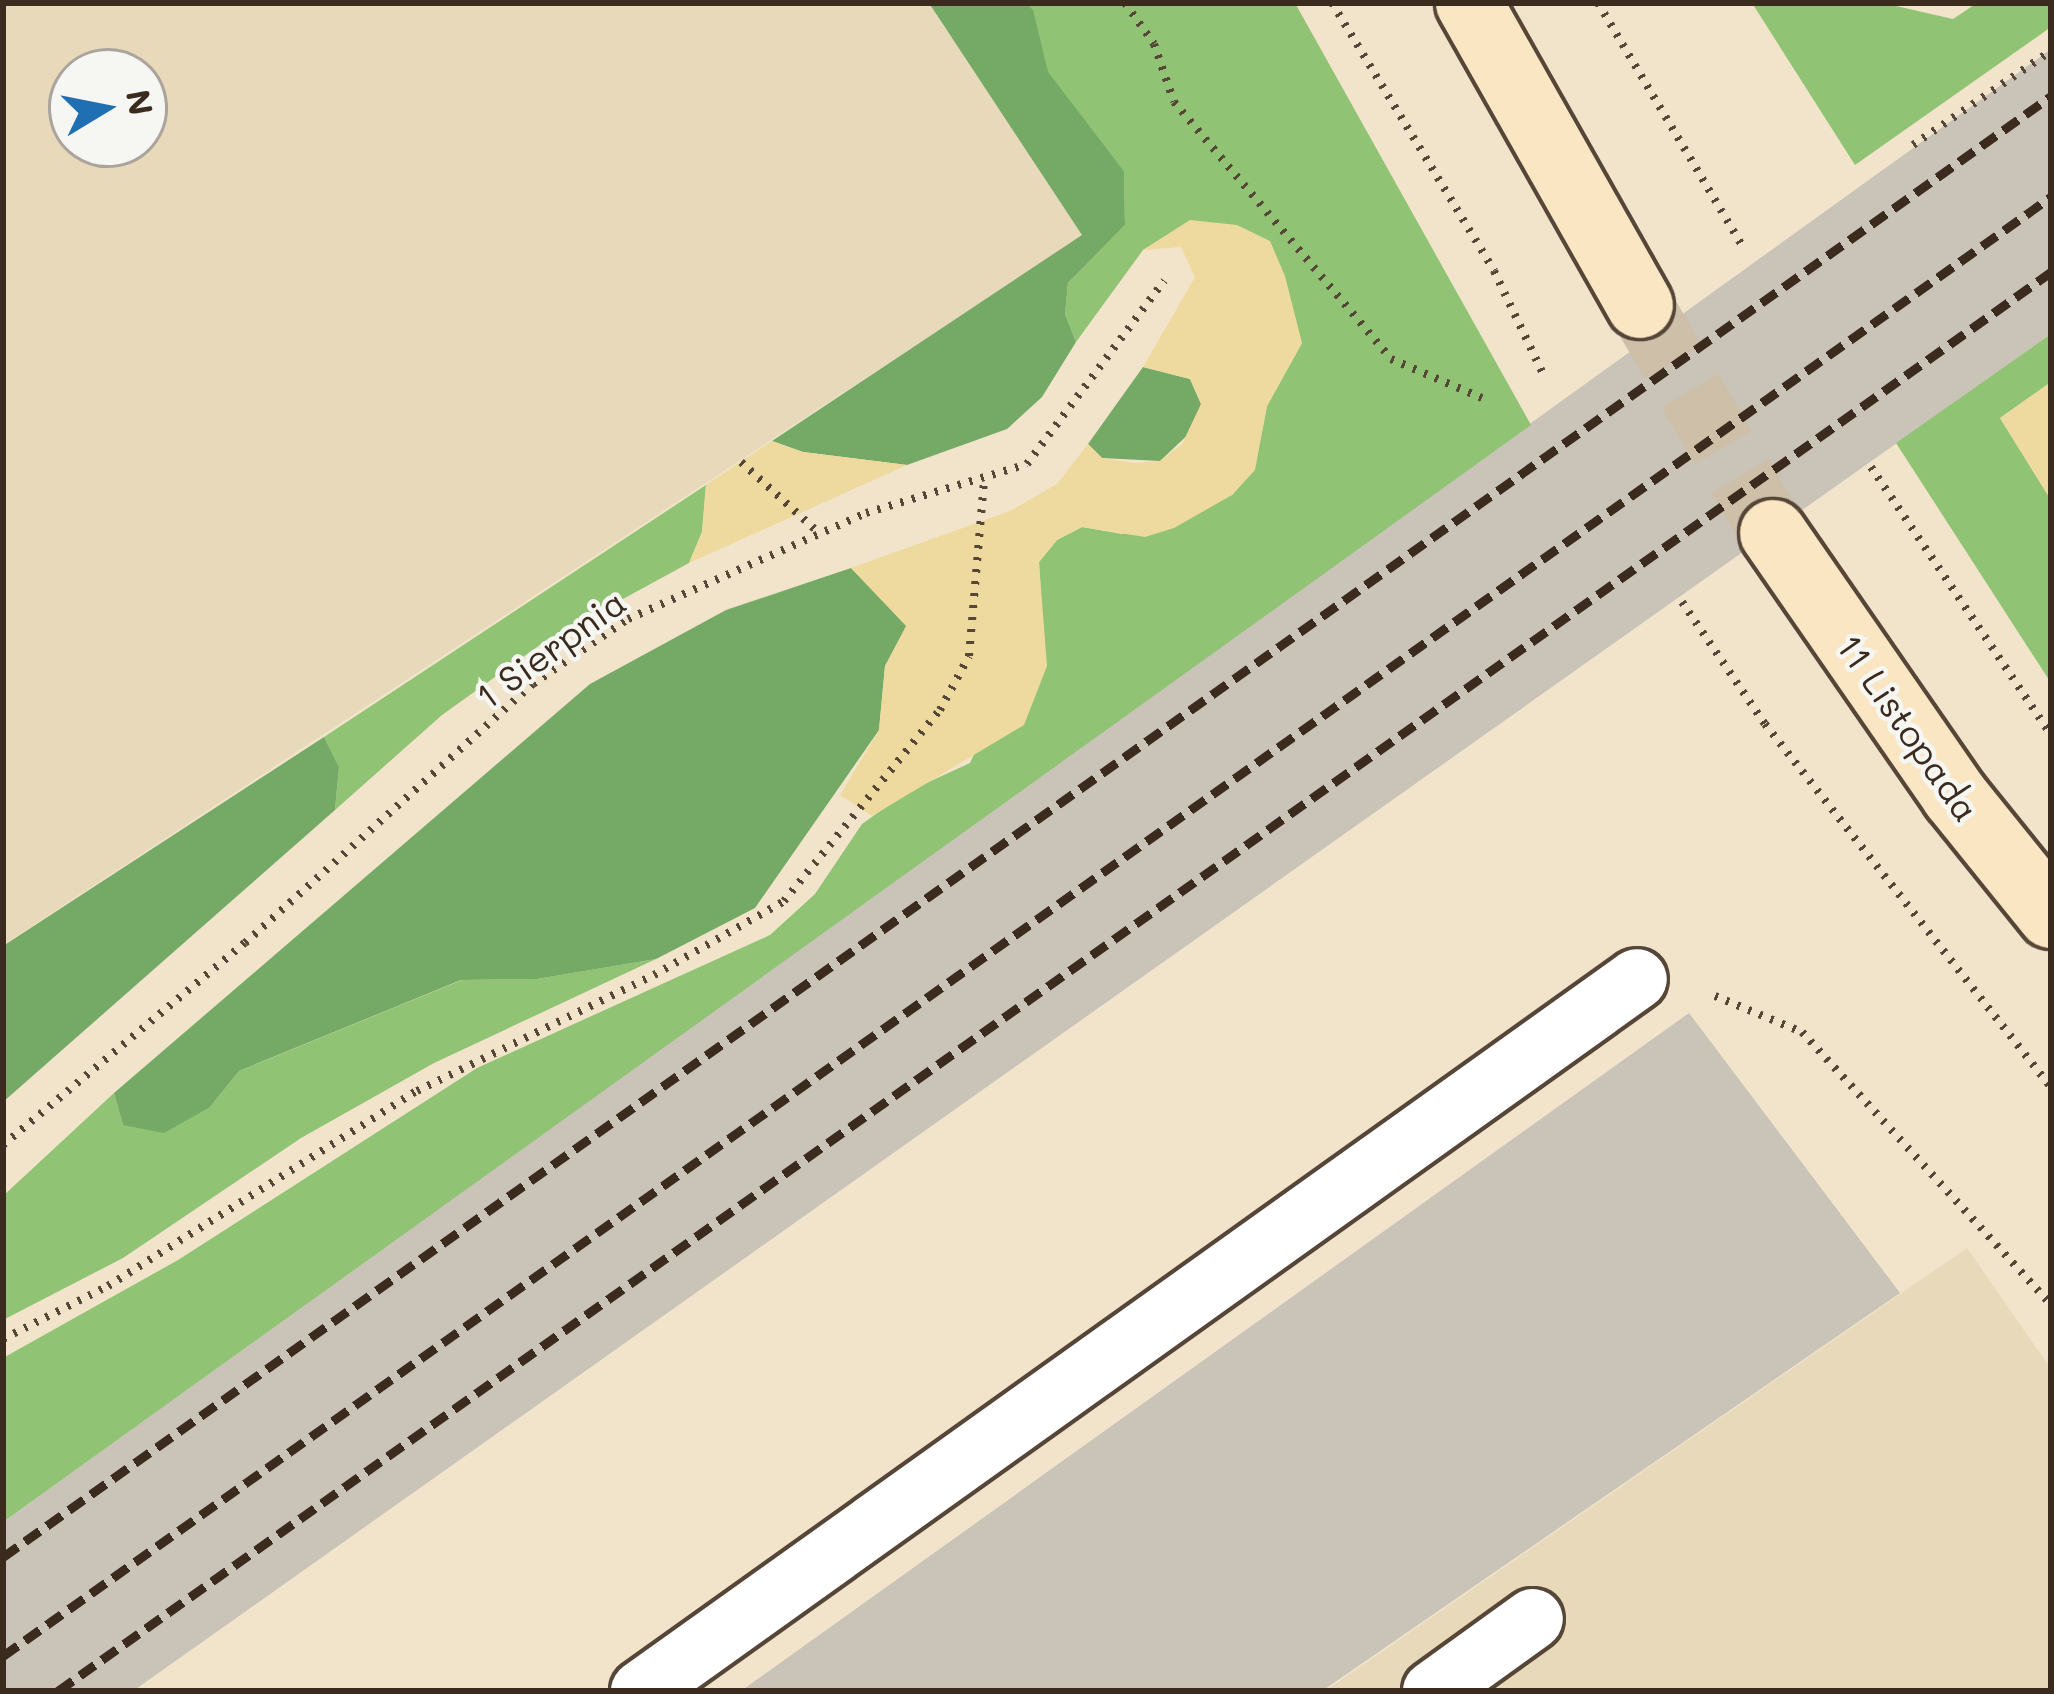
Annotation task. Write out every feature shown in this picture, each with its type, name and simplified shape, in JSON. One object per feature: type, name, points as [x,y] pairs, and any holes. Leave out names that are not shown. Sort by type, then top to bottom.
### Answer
[{"type":"street","points":[[1469,3],[1640,305]]},
{"type":"street","name":"11 Listopada","points":[[1773,533],[1955,796],[2051,915]]},
{"type":"lane","points":[[641,1691],[1637,979]]},
{"type":"lane","points":[[1433,1691],[1533,1619]]},
{"type":"path","points":[[1125,3],[1154,44],[1174,101],[1390,358],[1482,398]]},
{"type":"path","points":[[1332,3],[1494,272],[1544,376]]},
{"type":"path","points":[[1598,3],[1741,244]]},
{"type":"path","points":[[1913,145],[2051,51]]},
{"type":"path","name":"1 Sierpnia","points":[[3,1145],[245,943],[533,684],[628,619],[819,532],[1027,464],[1050,441],[1164,281]]},
{"type":"path","points":[[741,462],[819,532]]},
{"type":"path","points":[[1871,466],[2051,735]]},
{"type":"path","points":[[3,1339],[108,1286],[417,1091],[784,901],[940,710],[969,656],[984,481]]},
{"type":"path","points":[[1682,602],[1765,724],[2051,1088]]},
{"type":"path","points":[[1637,979],[1739,1001],[1802,1032],[2051,1305]]},
{"type":"shaded area","points":[[3,3],[929,3],[1083,235],[3,945]]},
{"type":"shaded area","points":[[2051,49],[2051,334],[133,1691],[3,1691],[3,1522]]},
{"type":"shaded area","points":[[1689,1013],[1900,1293],[1322,1691],[741,1691]]},
{"type":"shaded area","points":[[1967,1248],[2051,1369],[2051,1691],[1325,1691]]},
{"type":"green space","points":[[929,3],[1026,3],[1033,10],[1048,72],[1124,171],[1125,225],[1068,283],[1065,314],[1076,342],[1042,397],[1007,429],[907,465],[803,452],[772,441],[1082,235]]},
{"type":"green space","points":[[1026,3],[1295,3],[1531,425],[3,1522],[3,1358],[178,1260],[477,1068],[770,935],[815,894],[862,824],[907,792],[970,763],[1041,612],[1039,562],[1057,540],[1082,527],[1122,534],[1232,495],[1254,470],[1267,406],[1302,343],[1190,221],[1143,250],[1076,342],[1065,314],[1068,283],[1125,225],[1124,171],[1047,72]]},
{"type":"green space","points":[[1752,3],[1883,3],[1953,19],[1977,3],[2051,3],[2051,27],[1855,165]]},
{"type":"green space","points":[[2051,334],[2051,382],[2000,418],[2051,500],[2051,683],[1896,443]]},
{"type":"green space","points":[[1143,367],[1190,379],[1201,404],[1196,427],[1160,461],[1102,458],[1088,444]]},
{"type":"green space","points":[[706,485],[702,532],[689,563],[544,642],[442,715],[335,810],[339,767],[324,737]]},
{"type":"green space","points":[[851,568],[907,626],[885,666],[879,730],[755,908],[656,959],[537,979],[461,980],[239,1071],[210,1107],[164,1133],[123,1125],[114,1093],[590,684],[726,610]]},
{"type":"green space","points":[[324,737],[339,767],[335,810],[3,1102],[3,946]]},
{"type":"green space","points":[[656,959],[434,1063],[301,1138],[123,1258],[3,1320],[3,1196],[114,1093],[123,1125],[210,1107],[239,1071],[462,980],[537,979]]},
{"type":"sand","points":[[1190,220],[1237,225],[1270,241],[1285,276],[1302,343],[1267,406],[1255,470],[1232,495],[1174,528],[1145,537],[1082,527],[1057,540],[1039,562],[1047,666],[1024,725],[872,816],[840,795],[879,730],[885,666],[906,626],[851,568],[1010,511],[1057,484],[1088,444],[1102,458],[1135,463],[1160,461],[1182,444],[1201,404],[1190,379],[1143,367],[1195,277],[1181,247],[1143,250]]},
{"type":"sand","points":[[2051,382],[2051,500],[2000,418]]},
{"type":"sand","points":[[772,441],[803,452],[907,465],[689,563],[702,532],[706,485]]},
{"type":"tunnel","points":[[1640,305],[1773,533]]},
{"type":"railway","points":[[3,1557],[2051,96]]},
{"type":"railway","points":[[3,1656],[2051,197]]},
{"type":"railway","points":[[58,1691],[2051,272]]}]
